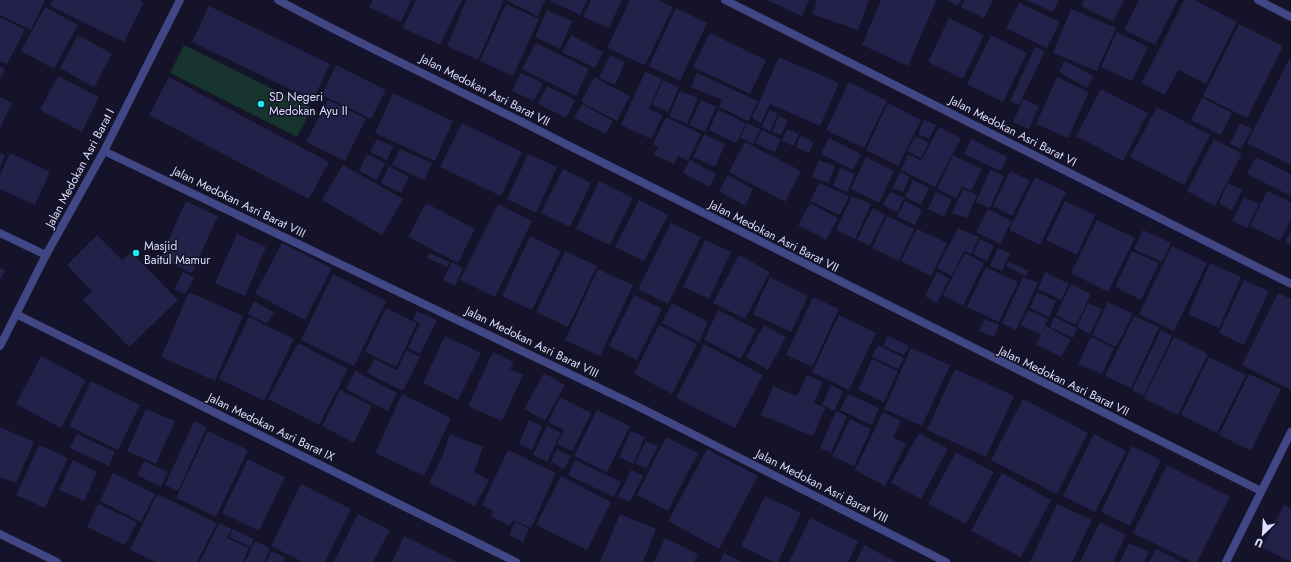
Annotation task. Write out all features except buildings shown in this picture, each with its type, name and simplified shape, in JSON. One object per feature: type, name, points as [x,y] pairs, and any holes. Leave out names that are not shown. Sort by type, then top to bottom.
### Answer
[{"type":"street","name":"Jalan Medokan Asri Barat I","points":[[0,346],[46,255],[104,151],[180,0]]},
{"type":"street","name":"Jalan Medokan Asri Barat VII","points":[[278,0],[323,24],[466,94],[1029,378],[1261,491]]},
{"type":"street","name":"Jalan Medokan Asri Barat VI","points":[[724,0],[1291,284]]},
{"type":"street","points":[[1258,0],[1291,17]]},
{"type":"street","name":"Jalan Medokan Asri Barat VIII","points":[[104,151],[637,406],[946,562]]},
{"type":"street","points":[[0,233],[46,255]]},
{"type":"street","name":"Jalan Medokan Asri Barat IX","points":[[16,314],[516,562]]},
{"type":"street","points":[[1226,562],[1291,432]]},
{"type":"street","points":[[0,534],[57,562]]},
{"type":"green space","points":[[184,45],[312,108],[297,137],[170,73]]},
{"type":"place","name":"SD Negeri Medokan Ayu II","points":[[261,104]]},
{"type":"place","name":"Masjid Baitul Mamur","points":[[136,253]]}]
